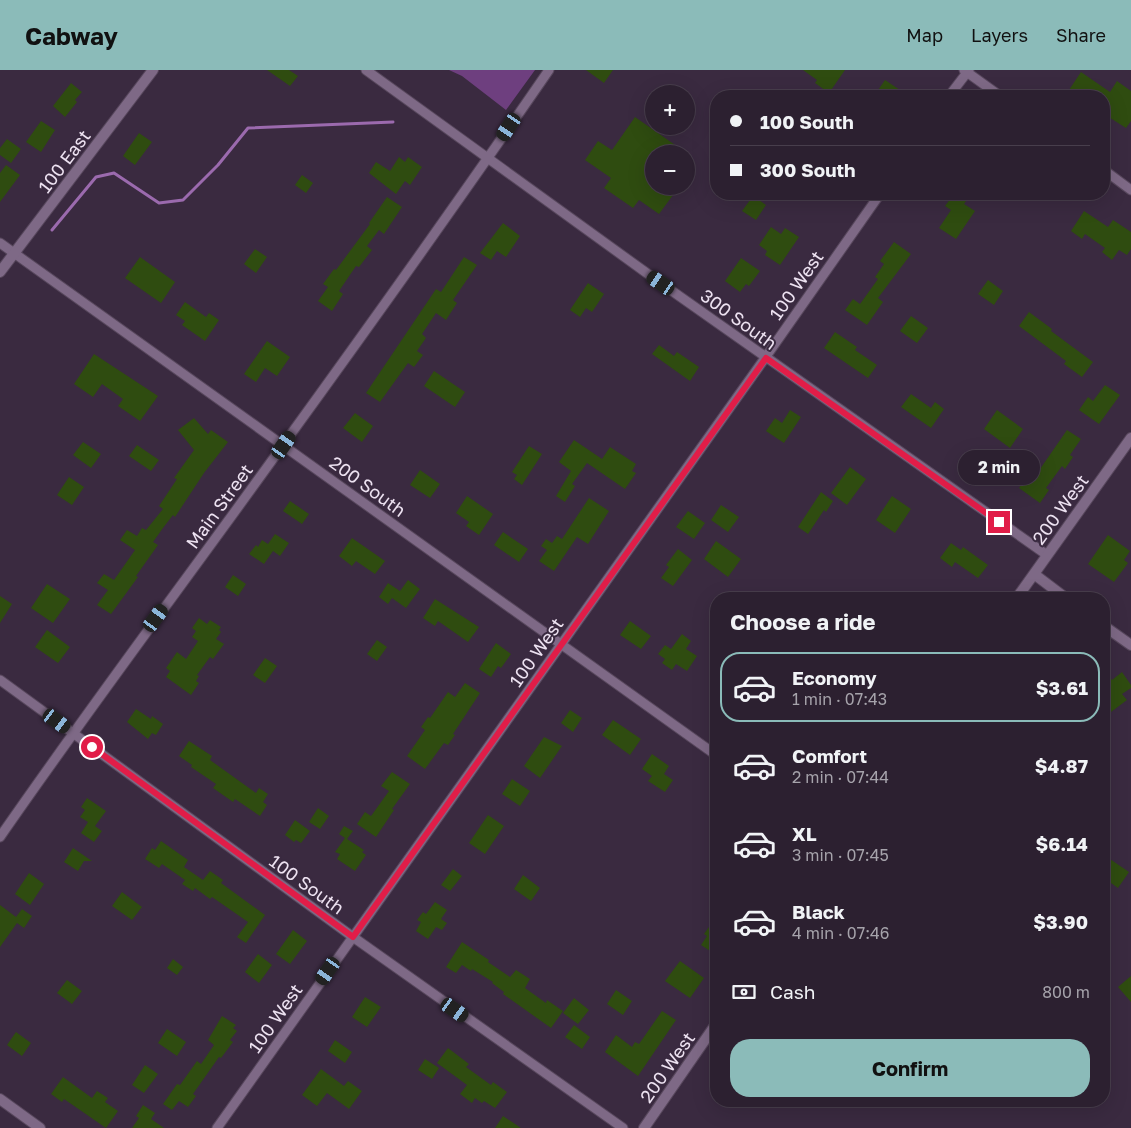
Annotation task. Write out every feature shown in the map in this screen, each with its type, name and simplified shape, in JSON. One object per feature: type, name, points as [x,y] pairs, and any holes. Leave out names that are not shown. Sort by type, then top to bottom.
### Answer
[{"type":"street","name":"100 East","points":[[0,272],[153,70]]},
{"type":"street","name":"300 South","points":[[366,70],[487,159],[766,358],[1047,555]]},
{"type":"street","name":"Main Street","points":[[0,837],[72,733],[284,445],[549,70]]},
{"type":"street","points":[[953,90],[966,71],[992,90]]},
{"type":"street","points":[[1110,174],[1131,190]]},
{"type":"street","name":"100 West","points":[[217,1128],[766,358],[876,200]]},
{"type":"street","name":"200 South","points":[[0,243],[710,751]]},
{"type":"street","name":"200 West","points":[[1021,592],[1131,438]]},
{"type":"street","points":[[1034,574],[1058,592]]},
{"type":"street","points":[[1110,630],[1131,646]]},
{"type":"street","name":"100 South","points":[[0,680],[353,937],[623,1128]]},
{"type":"street","name":"200 West","points":[[644,1128],[710,1033]]},
{"type":"street","points":[[0,1099],[40,1128]]},
{"type":"shaded area","points":[[449,70],[535,70],[506,110],[462,76]]},
{"type":"building","points":[[267,70],[289,70],[298,76],[290,86]]},
{"type":"building","points":[[586,70],[613,70],[604,83]]},
{"type":"building","points":[[803,70],[845,70],[831,90],[825,90],[815,83],[817,80]]},
{"type":"building","points":[[1081,72],[1107,90],[1069,90]]},
{"type":"building","points":[[885,80],[900,90],[878,90]]},
{"type":"building","points":[[1117,81],[1131,91],[1131,121],[1126,128],[1110,118],[1110,92]]},
{"type":"building","points":[[71,83],[82,92],[65,117],[53,106]]},
{"type":"building","points":[[635,117],[645,124],[645,135],[661,135],[675,145],[645,145],[645,195],[673,195],[659,214],[639,200],[633,208],[604,188],[611,178],[585,160],[598,141],[612,150]]},
{"type":"building","points":[[41,121],[55,130],[41,152],[26,142]]},
{"type":"building","points":[[139,133],[152,142],[135,165],[123,156]]},
{"type":"building","points":[[7,139],[21,149],[11,163],[0,155],[0,148]]},
{"type":"building","points":[[399,157],[405,162],[408,157],[422,167],[410,185],[405,181],[396,194],[369,173],[376,162],[390,171]]},
{"type":"building","points":[[6,165],[20,175],[0,202],[0,173]]},
{"type":"building","points":[[302,175],[313,183],[306,193],[295,185]]},
{"type":"building","points":[[387,197],[402,207],[384,234],[379,230],[367,246],[372,250],[359,267],[356,266],[339,291],[343,294],[332,311],[318,301],[328,287],[323,284],[334,269],[336,270],[370,224]]},
{"type":"building","points":[[750,200],[759,200],[766,205],[756,220],[742,211]]},
{"type":"building","points":[[950,200],[964,200],[966,201],[964,204],[975,211],[956,239],[939,228],[951,210],[945,206]]},
{"type":"building","points":[[1084,211],[1108,227],[1113,220],[1131,232],[1131,249],[1127,255],[1119,250],[1112,260],[1102,252],[1105,248],[1085,234],[1082,239],[1071,231]]},
{"type":"building","points":[[503,223],[520,236],[506,257],[497,251],[491,260],[480,253]]},
{"type":"building","points":[[771,227],[781,234],[785,228],[799,237],[780,265],[765,255],[767,251],[759,245]]},
{"type":"building","points":[[894,242],[911,254],[878,298],[883,302],[867,325],[845,310],[853,299],[860,304],[878,279],[875,277],[884,264],[880,261]]},
{"type":"building","points":[[255,249],[267,257],[256,273],[244,264]]},
{"type":"building","points":[[140,257],[175,282],[161,303],[125,278]]},
{"type":"building","points":[[464,257],[477,265],[453,300],[457,303],[446,320],[436,313],[422,334],[426,338],[417,351],[423,355],[414,367],[408,363],[380,402],[366,393],[436,289],[441,292]]},
{"type":"building","points":[[741,258],[760,271],[749,286],[746,284],[740,292],[725,281]]},
{"type":"building","points":[[988,280],[1003,291],[994,305],[978,294]]},
{"type":"building","points":[[588,283],[604,294],[592,312],[586,308],[580,317],[570,310]]},
{"type":"building","points":[[185,302],[206,317],[209,313],[219,320],[205,341],[182,325],[185,321],[176,315]]},
{"type":"building","points":[[1029,312],[1093,362],[1082,377],[1064,364],[1066,361],[1019,326]]},
{"type":"building","points":[[911,316],[928,328],[917,343],[900,331]]},
{"type":"building","points":[[835,332],[857,347],[855,350],[877,365],[868,378],[824,348]]},
{"type":"building","points":[[267,341],[290,357],[277,376],[265,368],[256,382],[244,374]]},
{"type":"building","points":[[659,345],[674,356],[677,352],[699,367],[690,381],[652,354]]},
{"type":"building","points":[[94,354],[158,396],[140,421],[118,406],[123,399],[102,384],[93,397],[74,384]]},
{"type":"building","points":[[434,371],[465,392],[455,407],[424,386]]},
{"type":"building","points":[[1105,385],[1120,395],[1099,424],[1079,410],[1088,397],[1093,401]]},
{"type":"building","points":[[911,394],[931,408],[935,402],[944,409],[931,428],[901,407]]},
{"type":"building","points":[[790,410],[801,417],[784,443],[766,431],[775,418],[782,423]]},
{"type":"building","points":[[997,410],[1023,429],[1010,448],[984,429]]},
{"type":"building","points":[[355,413],[373,426],[362,442],[343,428]]},
{"type":"building","points":[[194,418],[208,434],[211,430],[228,442],[204,473],[175,517],[173,515],[153,542],[158,545],[111,614],[97,605],[108,590],[97,583],[104,574],[114,580],[135,550],[120,540],[127,530],[137,536],[142,528],[146,530],[163,509],[159,506],[177,479],[174,478],[194,450],[178,430]]},
{"type":"building","points":[[1067,430],[1081,439],[1070,455],[1073,457],[1065,469],[1062,466],[1046,488],[1049,490],[1040,503],[1019,488],[1035,466],[1040,469]]},
{"type":"building","points":[[574,440],[602,459],[610,447],[636,464],[632,471],[636,473],[625,489],[587,463],[572,484],[575,486],[565,502],[556,496],[571,471],[559,462]]},
{"type":"building","points":[[83,442],[101,454],[91,468],[73,455]]},
{"type":"building","points":[[137,445],[159,460],[151,471],[129,456]]},
{"type":"building","points":[[529,446],[542,454],[522,485],[514,479],[517,475],[512,472]]},
{"type":"building","points":[[850,467],[866,479],[847,505],[831,493]]},
{"type":"building","points":[[420,470],[440,484],[430,498],[410,485]]},
{"type":"building","points":[[69,477],[84,487],[72,505],[57,495]]},
{"type":"building","points":[[821,492],[833,501],[826,512],[824,510],[808,534],[798,527]]},
{"type":"building","points":[[467,496],[493,514],[479,535],[466,526],[469,522],[456,513]]},
{"type":"building","points":[[892,496],[911,509],[895,533],[876,520]]},
{"type":"building","points":[[589,498],[609,511],[588,544],[577,537],[554,571],[539,561],[547,550],[541,546],[546,539],[552,543],[557,536],[562,539]]},
{"type":"building","points":[[290,501],[309,514],[302,524],[283,511]]},
{"type":"building","points":[[721,505],[739,517],[728,532],[711,520]]},
{"type":"building","points":[[688,511],[705,523],[694,539],[676,527]]},
{"type":"building","points":[[503,532],[528,549],[519,562],[494,545]]},
{"type":"building","points":[[275,534],[289,543],[280,556],[273,551],[264,564],[249,554],[256,545],[258,547],[262,540],[268,544]]},
{"type":"building","points":[[1108,535],[1130,551],[1124,560],[1128,563],[1114,582],[1088,564]]},
{"type":"building","points":[[352,538],[385,561],[375,574],[356,561],[352,566],[339,556]]},
{"type":"building","points":[[716,541],[741,559],[728,577],[704,559]]},
{"type":"building","points":[[951,543],[961,550],[963,547],[988,565],[978,578],[955,562],[952,567],[940,558]]},
{"type":"building","points":[[678,549],[692,560],[673,586],[661,578],[669,567],[666,565]]},
{"type":"building","points":[[233,575],[246,584],[238,596],[225,587]]},
{"type":"building","points":[[408,580],[420,589],[406,608],[392,598],[388,604],[379,597],[388,583],[400,591]]},
{"type":"building","points":[[47,584],[70,599],[53,623],[31,608]]},
{"type":"building","points":[[0,596],[12,604],[0,623]]},
{"type":"building","points":[[435,599],[479,627],[468,642],[438,621],[435,626],[423,618]]},
{"type":"building","points":[[199,618],[207,624],[210,620],[221,627],[219,630],[221,632],[216,639],[224,644],[213,659],[210,657],[197,675],[199,676],[196,681],[199,683],[191,695],[166,677],[170,671],[166,668],[177,652],[186,659],[198,641],[192,637],[196,631],[192,628]]},
{"type":"building","points":[[630,621],[651,636],[641,649],[620,635]]},
{"type":"building","points":[[47,630],[70,647],[58,663],[35,647]]},
{"type":"building","points":[[682,634],[691,641],[686,649],[697,656],[687,671],[676,664],[672,670],[662,663],[665,659],[658,654],[665,645],[671,649]]},
{"type":"building","points":[[377,640],[387,647],[377,661],[367,654]]},
{"type":"building","points":[[496,643],[511,654],[501,668],[498,666],[491,677],[479,669]]},
{"type":"building","points":[[265,658],[277,666],[265,683],[253,675]]},
{"type":"building","points":[[1122,672],[1131,688],[1122,694],[1127,700],[1111,712],[1110,677],[1112,680]]},
{"type":"building","points":[[465,683],[480,693],[453,734],[455,735],[448,745],[444,743],[425,769],[407,756],[425,730],[421,727],[428,717],[430,718],[448,692],[455,697]]},
{"type":"building","points":[[136,709],[151,719],[152,716],[163,724],[156,735],[152,733],[148,739],[127,722]]},
{"type":"building","points":[[570,710],[582,718],[573,732],[561,723]]},
{"type":"building","points":[[613,720],[641,739],[630,755],[602,735]]},
{"type":"building","points":[[544,737],[562,746],[540,778],[524,766]]},
{"type":"building","points":[[189,741],[212,756],[210,760],[256,793],[259,788],[268,794],[263,802],[267,805],[260,816],[235,799],[233,802],[213,788],[216,784],[191,767],[192,765],[179,756]]},
{"type":"building","points":[[652,754],[669,766],[664,774],[673,780],[665,792],[648,781],[652,776],[642,769]]},
{"type":"building","points":[[392,772],[410,784],[392,809],[394,810],[376,837],[357,824],[365,812],[371,816],[389,791],[381,786]]},
{"type":"building","points":[[512,779],[530,791],[520,806],[502,794]]},
{"type":"building","points":[[87,798],[106,811],[95,826],[102,831],[94,842],[81,833],[88,822],[80,817],[85,810],[81,807]]},
{"type":"building","points":[[318,808],[329,816],[320,829],[309,822]]},
{"type":"building","points":[[488,815],[504,826],[485,854],[469,843]]},
{"type":"building","points":[[295,820],[310,831],[301,843],[296,840],[294,842],[285,835]]},
{"type":"building","points":[[344,826],[353,831],[347,839],[364,850],[362,852],[366,855],[355,871],[337,859],[340,854],[335,852],[345,838],[339,834]]},
{"type":"building","points":[[161,841],[188,860],[184,867],[203,880],[210,871],[223,880],[221,883],[265,915],[246,943],[237,937],[248,922],[212,897],[210,899],[195,888],[193,891],[182,884],[185,880],[162,864],[159,868],[145,859],[152,848],[155,850]]},
{"type":"building","points":[[73,848],[92,861],[84,861],[78,871],[64,862]]},
{"type":"building","points":[[1110,859],[1129,872],[1118,888],[1110,882]]},
{"type":"building","points":[[453,869],[462,876],[450,891],[441,885]]},
{"type":"building","points":[[29,873],[44,884],[30,905],[15,894]]},
{"type":"building","points":[[523,875],[540,888],[531,901],[514,889]]},
{"type":"building","points":[[122,892],[142,907],[132,920],[112,906]]},
{"type":"building","points":[[435,902],[447,910],[441,919],[447,923],[442,930],[436,927],[428,939],[416,931],[421,922],[417,920],[423,912],[426,914]]},
{"type":"building","points":[[0,905],[16,917],[22,909],[32,916],[24,928],[17,923],[0,947]]},
{"type":"building","points":[[710,926],[710,951],[701,945],[707,936],[704,934]]},
{"type":"building","points":[[293,930],[307,941],[290,964],[276,954]]},
{"type":"building","points":[[462,942],[510,977],[516,970],[530,979],[525,988],[546,1003],[547,1000],[563,1011],[551,1028],[503,994],[504,992],[493,982],[472,969],[471,971],[462,965],[456,973],[446,967]]},
{"type":"building","points":[[258,954],[272,965],[259,983],[245,972]]},
{"type":"building","points":[[173,959],[183,967],[177,975],[167,968]]},
{"type":"building","points":[[680,961],[704,978],[690,998],[665,981]]},
{"type":"building","points":[[1131,976],[1131,1002],[1118,987]]},
{"type":"building","points":[[67,980],[82,991],[72,1004],[57,993]]},
{"type":"building","points":[[616,990],[632,1001],[623,1015],[607,1004]]},
{"type":"building","points":[[365,997],[381,1007],[367,1027],[352,1017]]},
{"type":"building","points":[[574,998],[589,1010],[578,1024],[563,1013]]},
{"type":"building","points":[[662,1011],[676,1020],[638,1076],[605,1052],[616,1035],[632,1047],[635,1042],[639,1044]]},
{"type":"building","points":[[222,1016],[236,1025],[233,1028],[237,1031],[230,1040],[233,1042],[221,1058],[219,1057],[193,1094],[196,1096],[188,1107],[179,1101],[172,1110],[163,1104],[177,1084],[180,1085],[197,1061],[201,1064],[214,1045],[208,1040]]},
{"type":"building","points":[[574,1025],[590,1037],[582,1049],[565,1037]]},
{"type":"building","points":[[167,1029],[186,1042],[177,1056],[158,1043]]},
{"type":"building","points":[[16,1032],[31,1043],[22,1056],[7,1045]]},
{"type":"building","points":[[335,1040],[352,1052],[345,1063],[328,1051]]},
{"type":"building","points":[[448,1048],[469,1064],[466,1067],[491,1085],[493,1082],[507,1092],[495,1108],[475,1098],[472,1103],[460,1094],[467,1085],[437,1063]]},
{"type":"building","points":[[425,1059],[439,1068],[432,1079],[418,1070]]},
{"type":"building","points":[[145,1065],[158,1074],[144,1093],[132,1085]]},
{"type":"building","points":[[321,1069],[344,1086],[348,1081],[362,1091],[349,1109],[327,1093],[317,1106],[302,1095]]},
{"type":"building","points":[[63,1077],[92,1098],[97,1091],[108,1098],[105,1102],[118,1111],[106,1128],[64,1099],[62,1102],[51,1094]]},
{"type":"building","points":[[143,1105],[155,1113],[151,1119],[164,1128],[132,1128],[139,1118],[136,1116]]},
{"type":"building","points":[[503,1116],[521,1128],[495,1128]]},
{"type":"waterway","points":[[52,230],[96,177],[114,173],[159,203],[183,200],[218,165],[248,128],[393,122]]},
{"type":"route","points":[[92,747],[353,937],[766,358],[999,522]]}]
